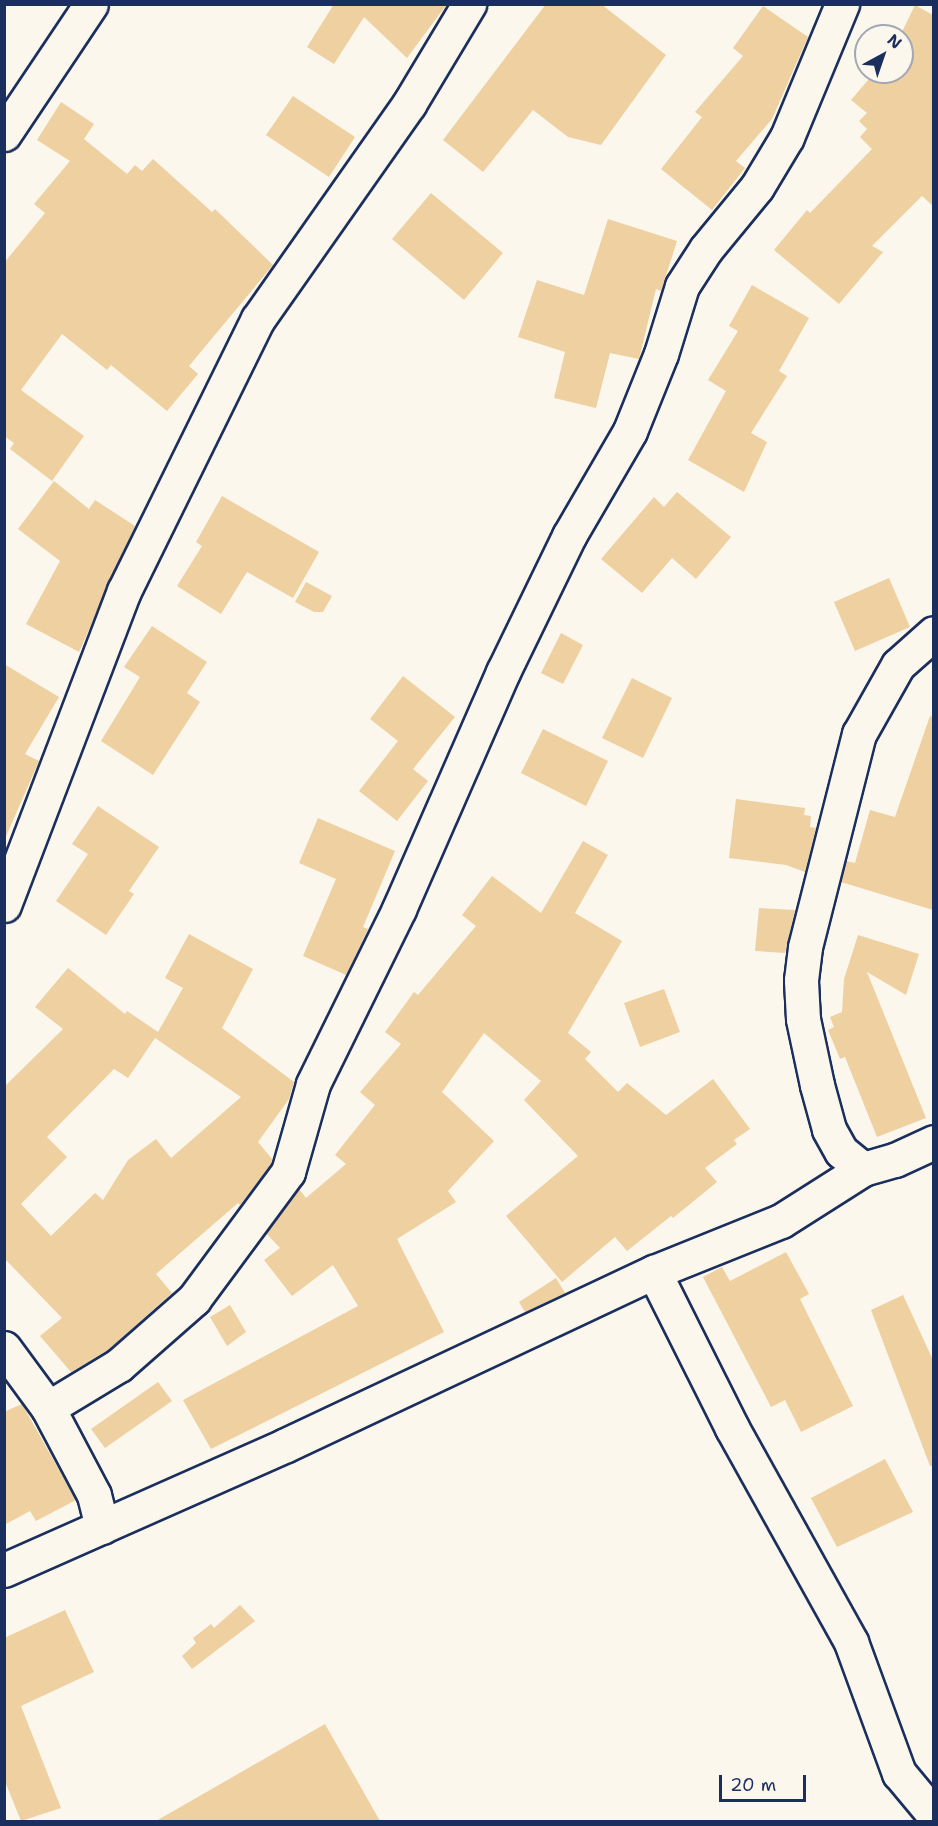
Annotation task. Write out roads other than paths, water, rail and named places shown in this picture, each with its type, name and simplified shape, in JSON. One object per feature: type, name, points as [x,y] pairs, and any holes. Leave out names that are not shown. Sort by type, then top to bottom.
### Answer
[{"type":"street","points":[[4,905],[124,591],[258,319],[409,104],[469,4]]},
{"type":"street","points":[[48,1408],[119,1365],[194,1299],[288,1172],[312,1084],[399,909],[503,672],[569,536],[630,431],[661,354],[682,286],[706,249],[757,187],[787,137],[842,4]]},
{"type":"street","points":[[10,124],[86,12]]},
{"type":"street","points":[[852,1160],[829,1129],[803,1019],[801,980],[805,947],[859,734],[898,665],[933,633]]},
{"type":"street","points":[[4,1570],[654,1272],[780,1221],[818,1200],[852,1160],[895,1160],[933,1142]]},
{"type":"street","points":[[654,1272],[732,1428],[851,1642],[899,1773],[931,1816]]},
{"type":"street","points":[[4,1348],[48,1408],[102,1527]]}]
